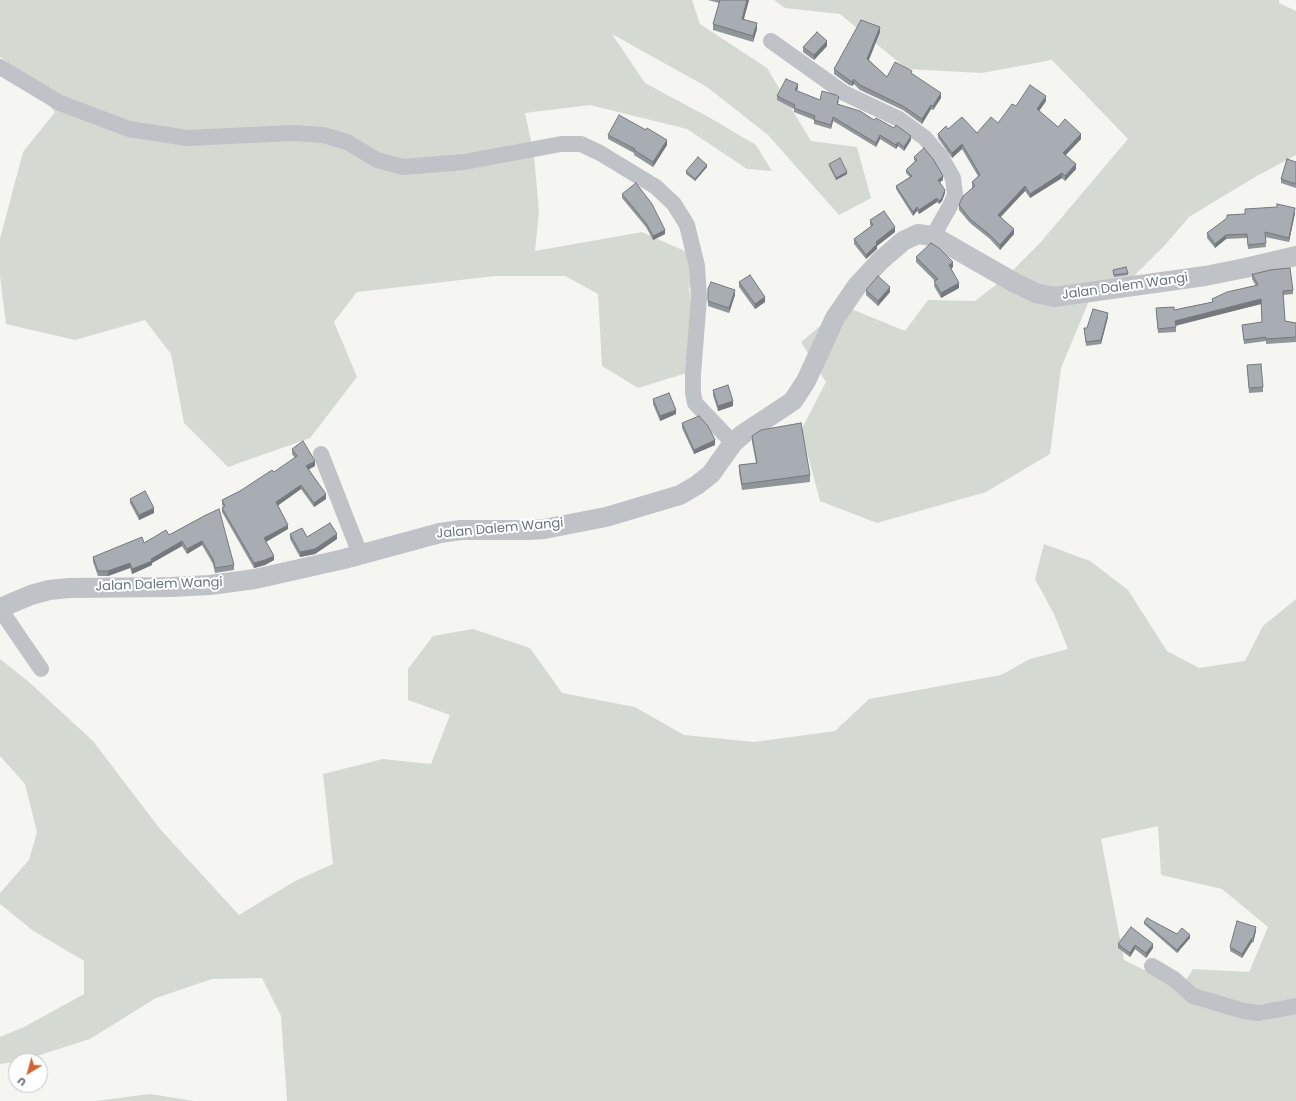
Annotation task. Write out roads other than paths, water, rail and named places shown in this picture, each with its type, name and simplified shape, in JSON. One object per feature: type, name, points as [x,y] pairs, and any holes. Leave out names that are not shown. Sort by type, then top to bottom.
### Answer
[{"type":"street","points":[[771,41],[844,93],[899,119],[925,138],[941,157],[953,178],[955,195],[933,236]]},
{"type":"street","points":[[0,67],[60,103],[129,129],[187,138],[293,132],[323,135],[347,142],[377,160],[402,167],[464,162],[561,144],[581,144],[600,153],[656,187],[674,204],[687,225],[697,266],[699,298],[692,374],[692,394],[695,403],[733,443]]},
{"type":"street","name":"Jalan Dalem Wangi","points":[[0,609],[31,594],[49,590],[69,588],[210,585],[255,579],[344,559],[440,533],[461,530],[544,529],[606,517],[680,494],[697,485],[711,474],[733,443],[743,434],[793,401],[806,381],[835,318],[856,286],[880,261],[904,241],[918,234],[933,236],[1015,283],[1036,293],[1054,297],[1205,276],[1296,256]]},
{"type":"street","points":[[321,454],[360,554]]},
{"type":"street","points":[[0,609],[40,669]]},
{"type":"street","points":[[1152,966],[1174,979],[1194,996],[1244,1011],[1260,1013],[1296,1006]]}]
